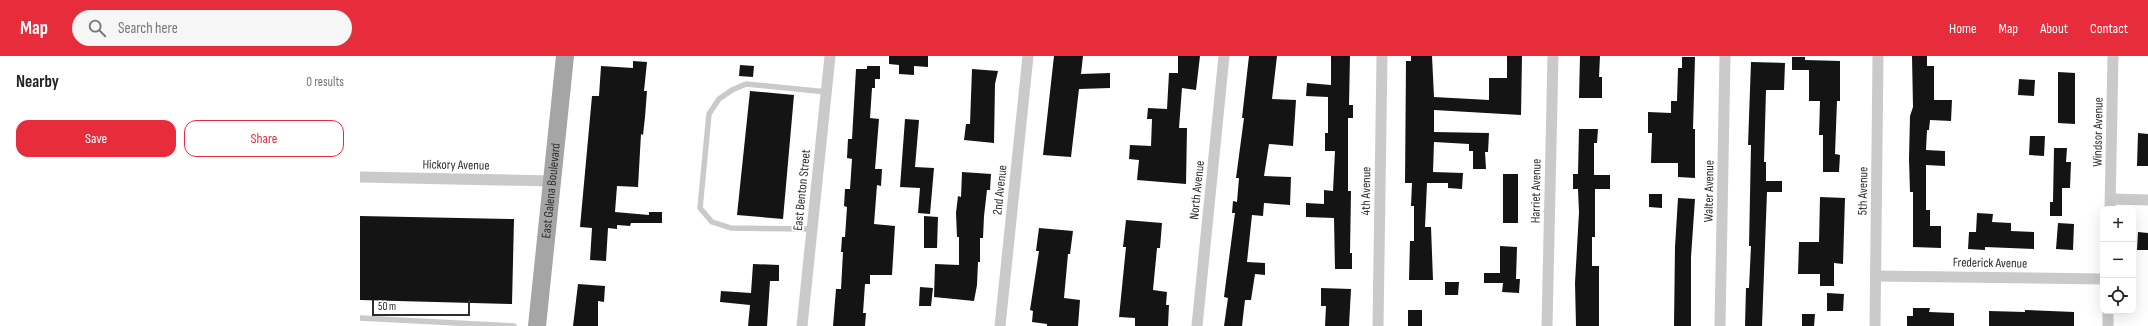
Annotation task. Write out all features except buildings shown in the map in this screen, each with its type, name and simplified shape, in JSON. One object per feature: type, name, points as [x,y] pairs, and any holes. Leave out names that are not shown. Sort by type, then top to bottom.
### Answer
[{"type":"main road","name":"East Galena Boulevard","points":[[537,326],[566,56]]},
{"type":"street","name":"East Benton Street","points":[[802,326],[830,56]]},
{"type":"street","name":"2nd Avenue","points":[[1000,326],[1028,56]]},
{"type":"street","name":"North Avenue","points":[[1196,326],[1224,56]]},
{"type":"street","name":"4th Avenue","points":[[1378,326],[1382,56]]},
{"type":"street","name":"Harriet Avenue","points":[[1547,326],[1553,56]]},
{"type":"street","name":"Walter Avenue","points":[[1720,326],[1726,56]]},
{"type":"street","name":"5th Avenue","points":[[1875,326],[1878,56]]},
{"type":"street","name":"Windsor Avenue","points":[[2111,204],[2113,56]]},
{"type":"street","name":"Hickory Avenue","points":[[360,177],[552,181]]},
{"type":"street","points":[[2111,204],[2148,200]]},
{"type":"street","name":"Frederick Avenue","points":[[1876,276],[2100,279]]},
{"type":"street","points":[[2108,314],[2108,326]]},
{"type":"lane","points":[[812,229],[731,228],[712,222],[700,208],[709,114],[719,99],[732,90],[746,84],[826,92]]},
{"type":"lane","points":[[360,318],[514,326]]},
{"type":"lane","points":[[386,319],[386,326]]}]
